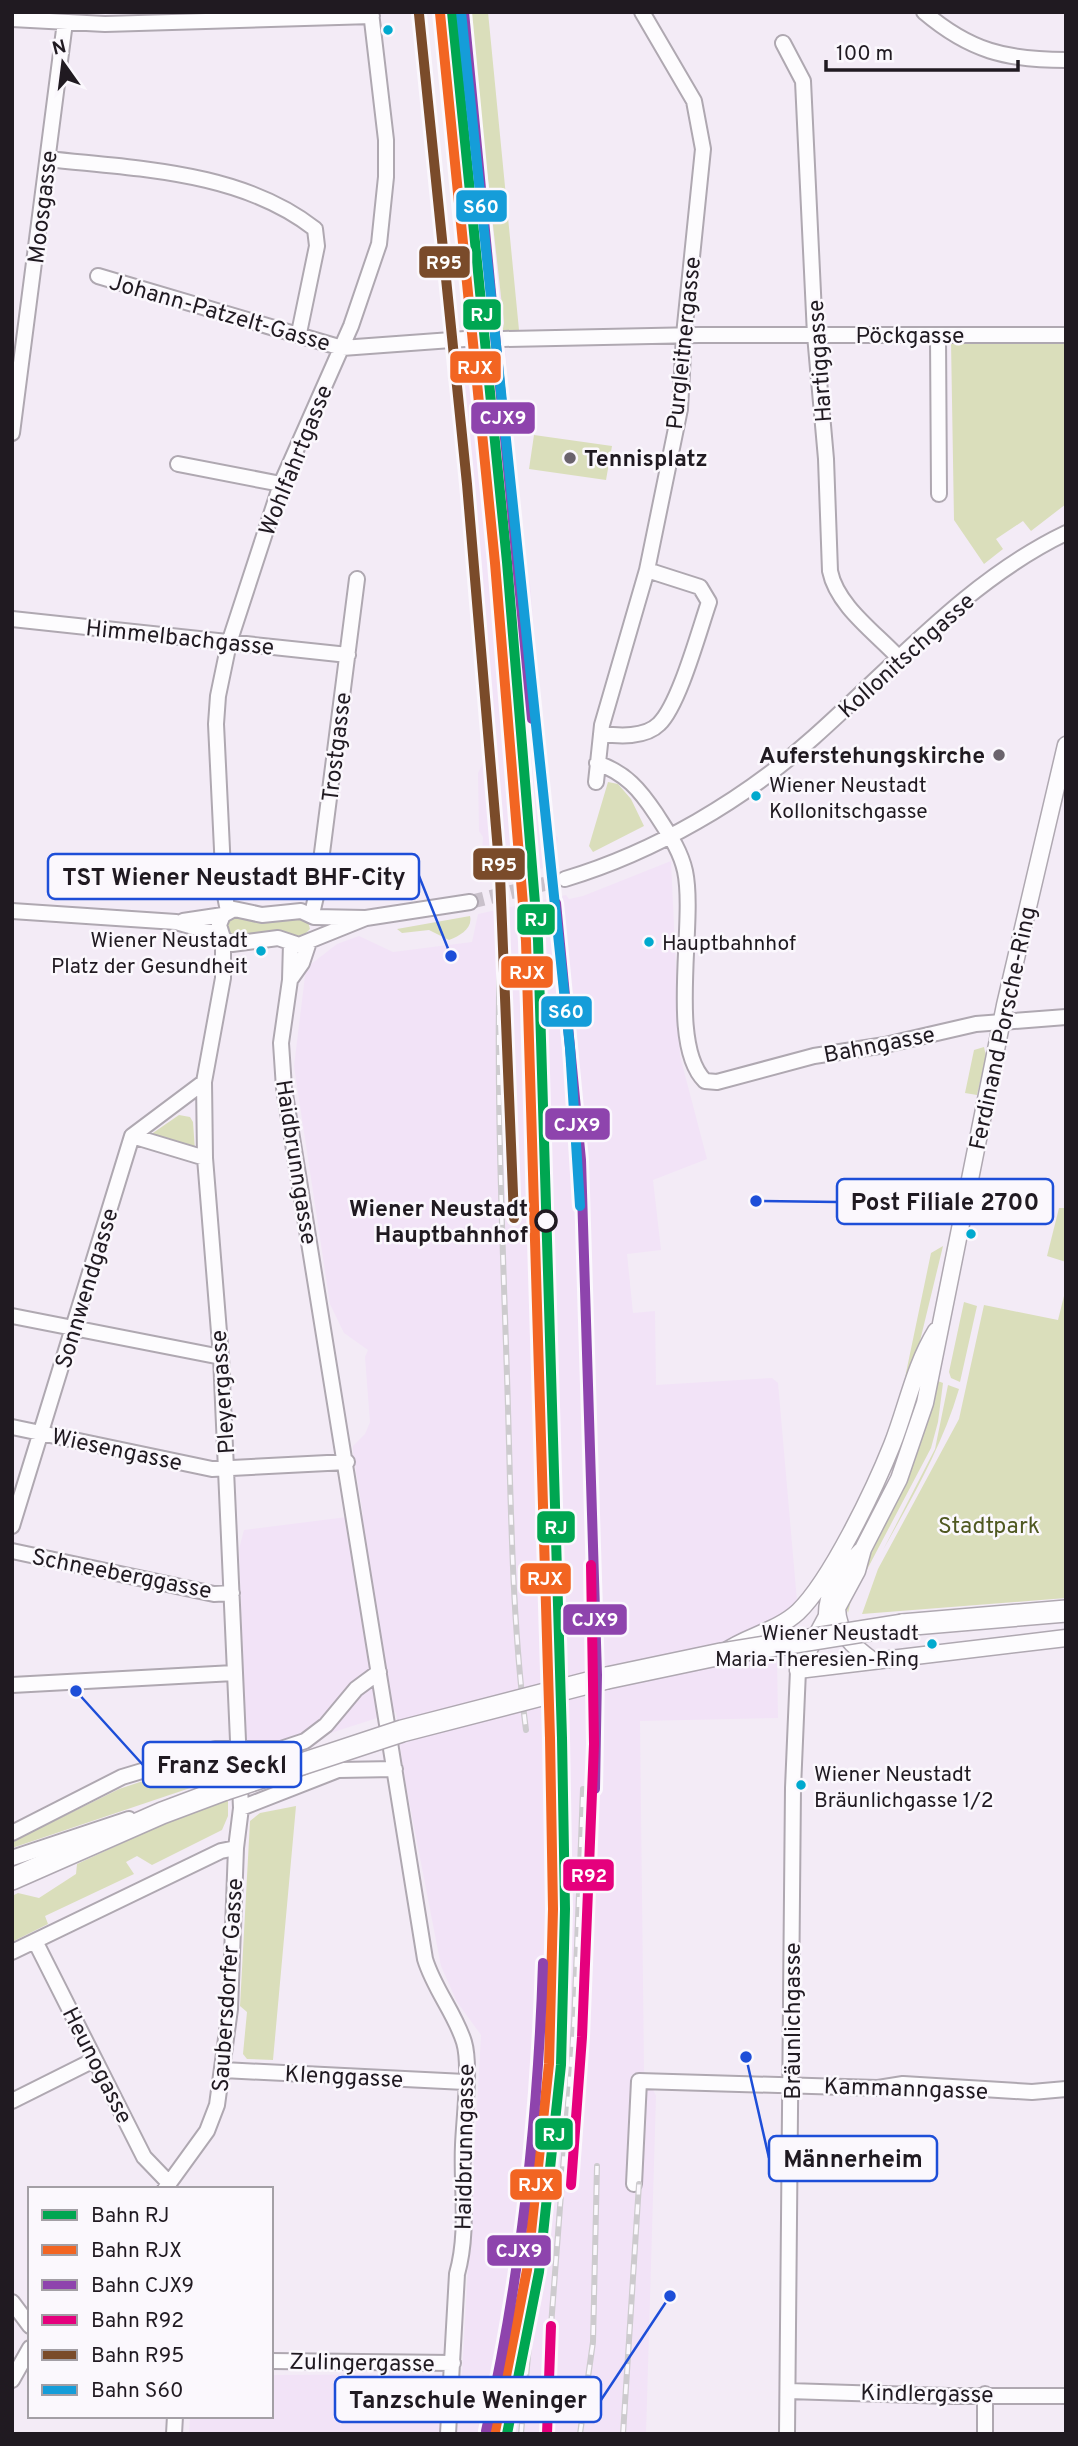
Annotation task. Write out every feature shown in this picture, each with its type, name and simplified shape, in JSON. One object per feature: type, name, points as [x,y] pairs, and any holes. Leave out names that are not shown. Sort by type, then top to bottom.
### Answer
[{"type":"main road","points":[[12,1879],[162,1813],[226,1789],[309,1760],[488,1707],[722,1654],[902,1625],[1066,1611]]},
{"type":"street","name":"Purgleitnergasse","points":[[596,782],[601,734],[647,570],[680,409],[684,335],[703,149],[694,101],[642,12]]},
{"type":"street","points":[[924,12],[986,51],[1023,59],[1066,60]]},
{"type":"street","points":[[12,19],[105,24],[372,14]]},
{"type":"street","name":"Wohlfahrtgasse","points":[[222,936],[219,925],[226,913],[216,724],[218,696],[229,643],[281,484],[365,293],[384,215],[386,140],[372,14]]},
{"type":"street","name":"Moosgasse","points":[[12,433],[65,22]]},
{"type":"street","name":"Hartiggasse","points":[[783,43],[803,81],[815,335],[833,585],[899,658]]},
{"type":"street","points":[[48,159],[197,176],[292,211],[316,229],[317,246],[299,333]]},
{"type":"street","name":"Johann-Patzelt-Gasse","points":[[98,276],[299,333],[342,348]]},
{"type":"street","name":"Pöckgasse","points":[[503,339],[684,335],[1066,335]]},
{"type":"street","points":[[938,336],[939,494]]},
{"type":"street","points":[[342,348],[465,339]]},
{"type":"street","points":[[178,464],[281,484]]},
{"type":"street","name":"Kollonitschgasse","points":[[565,879],[670,835],[750,787],[792,755],[899,658],[1009,564],[1066,533]]},
{"type":"street","points":[[601,734],[627,736],[658,725],[674,699],[709,602],[700,587],[647,570]]},
{"type":"street","name":"Trostgasse","points":[[312,940],[313,915],[357,579]]},
{"type":"street","name":"Himmelbachgasse","points":[[12,619],[348,655]]},
{"type":"street","name":"Ferdinand Porsche-Ring","points":[[832,1612],[857,1571],[863,1549],[914,1441],[943,1320],[1002,1021],[1066,745]]},
{"type":"street","points":[[597,763],[623,774],[641,791],[670,835]]},
{"type":"street","name":"Bahngasse","points":[[670,835],[680,850],[688,890],[684,976],[692,1057],[698,1074],[705,1081],[717,1082],[814,1056],[885,1045],[976,1024],[1066,1017]]},
{"type":"street","points":[[176,922],[226,913],[261,915],[301,911],[313,915],[366,918],[470,902]]},
{"type":"street","points":[[12,912],[176,922],[222,936],[237,944],[278,938],[290,943],[312,940],[366,918]]},
{"type":"street","name":"Pleyergasse","points":[[222,936],[223,978],[204,1082],[205,1158],[221,1357],[241,1808]]},
{"type":"street","name":"Haidbrunngasse","points":[[290,980],[302,963],[312,940]]},
{"type":"street","name":"Haidbrunngasse","points":[[290,943],[290,980],[283,1022],[282,1067],[425,1959],[429,1974],[465,2044],[464,2218],[462,2255],[457,2274],[449,2434]]},
{"type":"street","name":"Pleyergasse","points":[[223,978],[237,944]]},
{"type":"street","points":[[132,1136],[204,1082]]},
{"type":"street","points":[[132,1136],[205,1158]]},
{"type":"street","name":"Sonnwendgasse","points":[[12,1526],[132,1136]]},
{"type":"street","points":[[12,1316],[221,1357]]},
{"type":"street","points":[[722,1654],[741,1640],[779,1625],[808,1602],[821,1586],[892,1446],[921,1356],[943,1320]]},
{"type":"street","name":"Wiesengasse","points":[[12,1427],[227,1470],[347,1462]]},
{"type":"street","name":"Schneeberggasse","points":[[12,1551],[214,1594],[232,1593]]},
{"type":"street","points":[[832,1612],[853,1645],[873,1661]]},
{"type":"street","name":"Bräunlichgasse","points":[[787,2434],[793,1788],[798,1670],[832,1612]]},
{"type":"street","points":[[798,1670],[1066,1638]]},
{"type":"street","points":[[12,1833],[122,1777],[199,1753],[239,1748],[281,1749],[305,1741],[326,1725],[356,1689],[379,1672]]},
{"type":"street","points":[[12,1685],[234,1673]]},
{"type":"street","points":[[241,1808],[338,1770],[395,1769]]},
{"type":"street","name":"Saubersdorfer Gasse","points":[[167,2186],[207,2131],[218,2105],[230,2009],[236,1848],[241,1808]]},
{"type":"street","points":[[12,1858],[122,1820],[162,1813]]},
{"type":"street","points":[[12,1952],[221,1851],[236,1848]]},
{"type":"street","name":"Heunogasse","points":[[35,1941],[144,2157],[167,2186]]},
{"type":"street","points":[[12,2101],[94,2060]]},
{"type":"street","name":"Klenggasse","points":[[223,2070],[465,2082]]},
{"type":"street","name":"Kammanngasse","points":[[634,2183],[639,2081],[878,2088],[902,2084],[1032,2092],[1066,2089]]},
{"type":"street","points":[[12,2302],[28,2323]]},
{"type":"street","name":"Zulingergasse","points":[[273,2361],[453,2363]]},
{"type":"street","points":[[12,2379],[16,2362]]},
{"type":"street","name":"Kindlergasse","points":[[788,2390],[948,2396],[1066,2396]]},
{"type":"street","points":[[985,2394],[985,2434]]},
{"type":"shaded area","points":[[435,12],[469,12],[504,323],[501,328],[506,355],[513,504],[530,584],[553,832],[558,838],[556,850],[560,864],[480,883],[483,837],[479,831],[478,773],[482,765],[484,608],[462,357],[466,327],[463,319],[461,269]]},
{"type":"shaded area","points":[[671,861],[680,1056],[707,1159],[653,1180],[661,1250],[627,1254],[633,1313],[655,1311],[656,1385],[772,1378],[778,1383],[797,1601],[777,1659],[778,1718],[640,1721],[644,2071],[656,2096],[646,2434],[189,2434],[190,2418],[273,2418],[273,2375],[462,2374],[481,2035],[457,2002],[441,1966],[403,1770],[396,1712],[246,1760],[239,1549],[244,1530],[363,1515],[353,1446],[365,1434],[370,1422],[365,1357],[368,1350],[344,1333],[330,1304],[294,1066],[306,968],[337,944],[359,936],[393,952],[472,942],[478,914],[566,895],[569,899]]},
{"type":"green space","points":[[469,12],[488,12],[519,330],[502,334],[504,323]]},
{"type":"green space","points":[[951,341],[1066,343],[1066,504],[1031,531],[1023,521],[996,539],[1003,549],[984,564],[954,520]]},
{"type":"green space","name":"Tennisplatz","points":[[534,435],[612,446],[606,480],[529,469]]},
{"type":"green space","points":[[608,782],[618,784],[631,799],[644,826],[593,852],[589,846]]},
{"type":"green space","points":[[237,916],[264,921],[301,918],[308,922],[310,929],[302,937],[277,932],[234,937],[228,932],[227,924]]},
{"type":"green space","points":[[470,916],[468,928],[449,940],[429,930],[402,933],[397,929]]},
{"type":"green space","points":[[984,1047],[986,1056],[977,1095],[965,1093],[974,1050]]},
{"type":"green space","points":[[179,1115],[190,1117],[193,1122],[195,1150],[150,1135]]},
{"type":"green space","points":[[1059,1208],[1066,1208],[1066,1262],[1047,1256]]},
{"type":"green space","points":[[943,1246],[912,1374],[902,1392],[931,1253]]},
{"type":"green space","name":"Stadtpark","points":[[1066,1288],[1066,1598],[862,1614],[878,1569],[959,1419],[984,1305],[1058,1320]]},
{"type":"green space","points":[[964,1302],[977,1306],[960,1382],[951,1378],[949,1372]]},
{"type":"green space","points":[[938,1381],[943,1383],[938,1422],[931,1448],[851,1600],[848,1613],[846,1607],[850,1595],[913,1464]]},
{"type":"green space","points":[[948,1385],[959,1389],[944,1431],[926,1472],[883,1550],[935,1449]]},
{"type":"green space","points":[[173,1771],[205,1783],[12,1848],[12,1842],[119,1789]]},
{"type":"green space","points":[[228,1800],[228,1816],[222,1830],[152,1865],[137,1856],[126,1862],[134,1874],[45,1916],[48,1924],[12,1942],[12,1896],[18,1893],[39,1898],[76,1874],[77,1864],[194,1810]]},
{"type":"green space","points":[[296,1806],[273,2060],[247,2059],[243,2054],[247,2012],[240,2006],[250,1821],[260,1813]]},
{"type":"tunnel","points":[[465,339],[503,339]]},
{"type":"tunnel","points":[[470,902],[565,879]]},
{"type":"railway","points":[[501,915],[501,1203],[512,1553],[526,1730]]},
{"type":"railway","points":[[580,1206],[591,1565]]},
{"type":"railway","points":[[551,2326],[574,2023],[583,1789]]},
{"type":"railway","points":[[580,2434],[593,2342],[597,2166]]},
{"type":"railway","points":[[623,2434],[639,2184]]},
{"type":"railway","points":[[521,2434],[531,2323],[534,2237]]},
{"type":"rail line","name":"RJ","points":[[452,12],[507,562],[538,940],[562,1738],[565,1909],[561,2065],[539,2272],[507,2434]]},
{"type":"rail line","name":"S60","points":[[461,12],[570,1048],[580,1206]]},
{"type":"rail line","name":"CJX9","points":[[464,12],[532,719]]},
{"type":"rail line","name":"RJX","points":[[440,13],[495,563],[526,941],[550,1738],[553,1909],[549,2064],[527,2270],[495,2432]]},
{"type":"rail line","name":"R95","points":[[419,14],[467,484],[500,875],[514,1218]]},
{"type":"rail line","name":"CJX9","points":[[556,903],[581,1160],[597,1675],[595,1789]]},
{"type":"rail line","name":"R92","points":[[571,2185],[582,2037],[594,1744],[591,1565]]},
{"type":"rail line","name":"CJX9","points":[[486,2431],[509,2315],[526,2198],[537,2081],[543,1963]]},
{"type":"rail line","name":"R92","points":[[547,2434],[551,2326]]},
{"type":"place","name":"Tennisplatz","points":[[570,458]]},
{"type":"place","name":"Auferstehungskirche","points":[[999,755]]},
{"type":"place","name":"Wiener Neustadt Kollonitschgasse","points":[[756,796]]},
{"type":"place","name":"Hauptbahnhof","points":[[649,942]]},
{"type":"place","name":"Wiener Neustadt Platz der Gesundheit","points":[[261,951]]},
{"type":"place","name":"TST Wiener Neustadt BHF-City","points":[[451,956]]},
{"type":"place","name":"Post Filiale 2700","points":[[756,1201]]},
{"type":"place","name":"Wiener Neustadt Hauptbahnhof","points":[[546,1221]]},
{"type":"place","name":"Wiener Neustadt Maria-Theresien-Ring","points":[[932,1644]]},
{"type":"place","name":"Franz Seckl","points":[[76,1691]]},
{"type":"place","name":"Wiener Neustadt Bräunlichgasse 1/2","points":[[801,1785]]},
{"type":"place","name":"Männerheim","points":[[746,2057]]},
{"type":"place","name":"Tanzschule Weninger","points":[[670,2296]]}]
